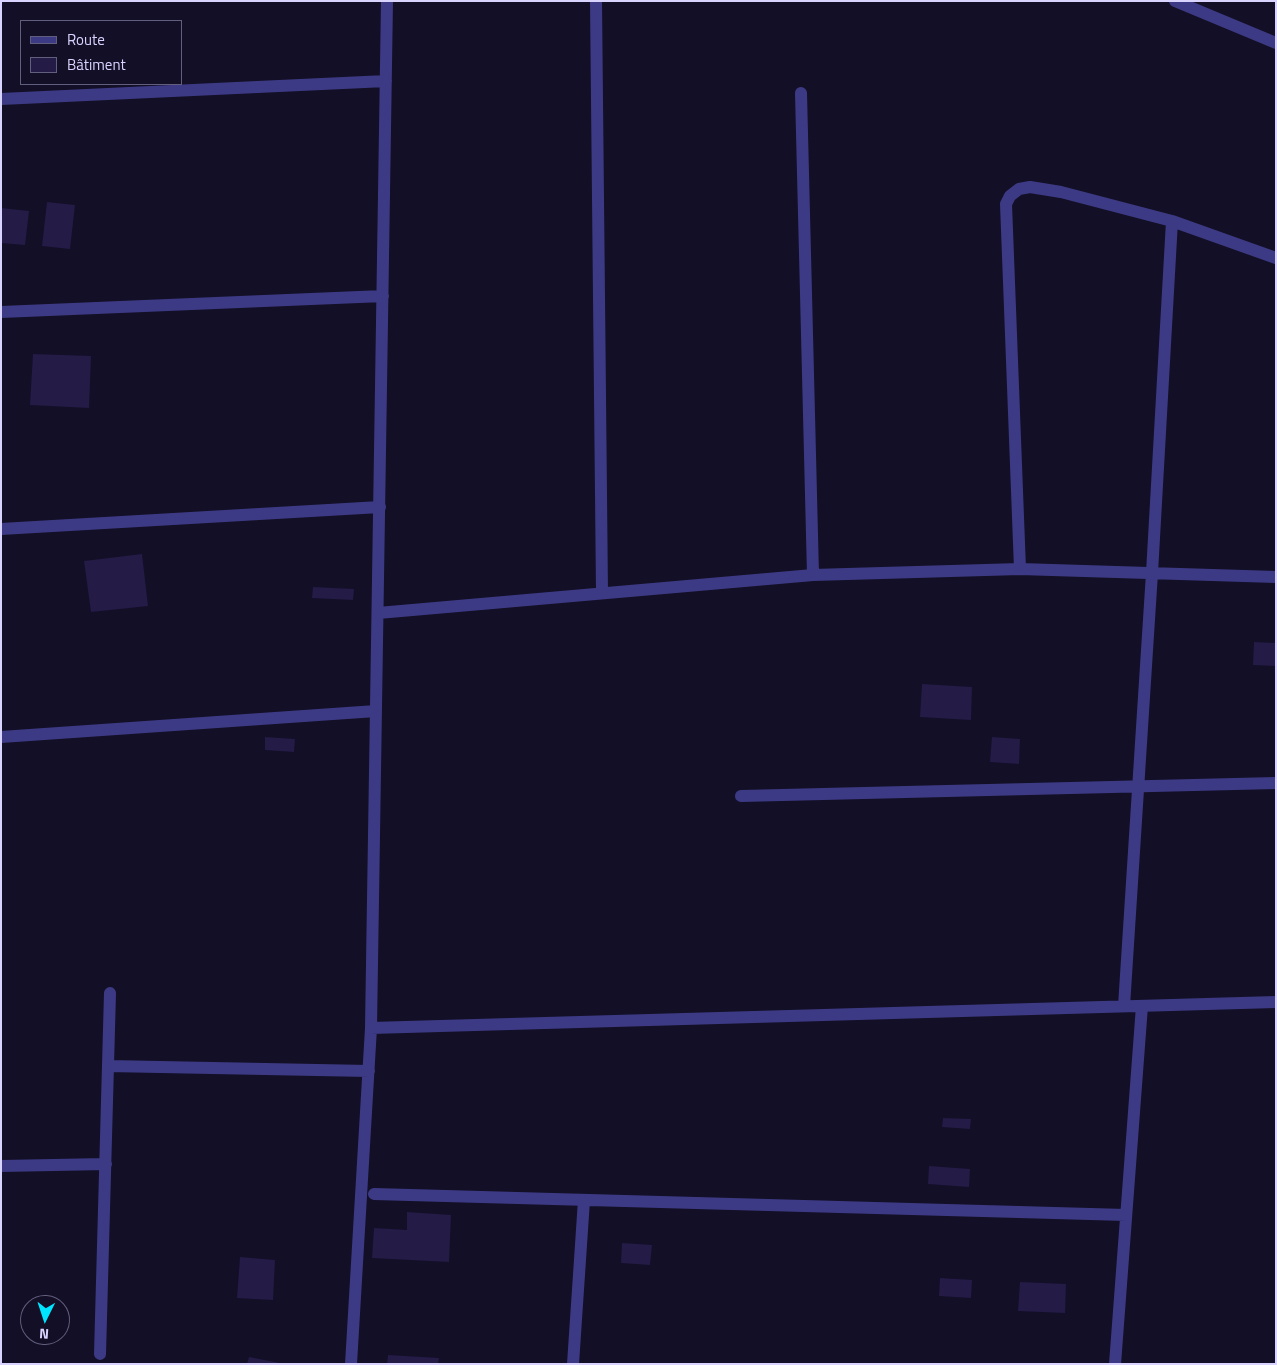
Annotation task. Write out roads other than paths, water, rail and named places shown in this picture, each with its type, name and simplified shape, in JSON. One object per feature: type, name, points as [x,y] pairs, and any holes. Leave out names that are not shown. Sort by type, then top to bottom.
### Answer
[{"type":"street","points":[[351,1364],[371,1028],[388,1]]},
{"type":"street","points":[[596,1],[602,593]]},
{"type":"street","points":[[1175,1],[1276,43]]},
{"type":"street","points":[[1,99],[386,81]]},
{"type":"street","points":[[801,93],[812,575]]},
{"type":"street","points":[[1020,568],[1006,204],[1010,196],[1019,190],[1030,187],[1061,192],[1172,221],[1276,258]]},
{"type":"street","points":[[1124,1006],[1152,573],[1172,221]]},
{"type":"street","points":[[1,312],[383,296]]},
{"type":"street","points":[[1,528],[380,507]]},
{"type":"street","points":[[378,613],[812,575],[1020,568],[1276,577]]},
{"type":"street","points":[[1,737],[376,711]]},
{"type":"street","points":[[741,796],[1276,783]]},
{"type":"street","points":[[100,1354],[110,993]]},
{"type":"street","points":[[371,1028],[1276,1002]]},
{"type":"street","points":[[1115,1364],[1142,1006]]},
{"type":"street","points":[[108,1066],[368,1071]]},
{"type":"street","points":[[1,1166],[106,1164]]},
{"type":"street","points":[[374,1194],[1126,1215]]},
{"type":"street","points":[[573,1364],[584,1200]]}]
